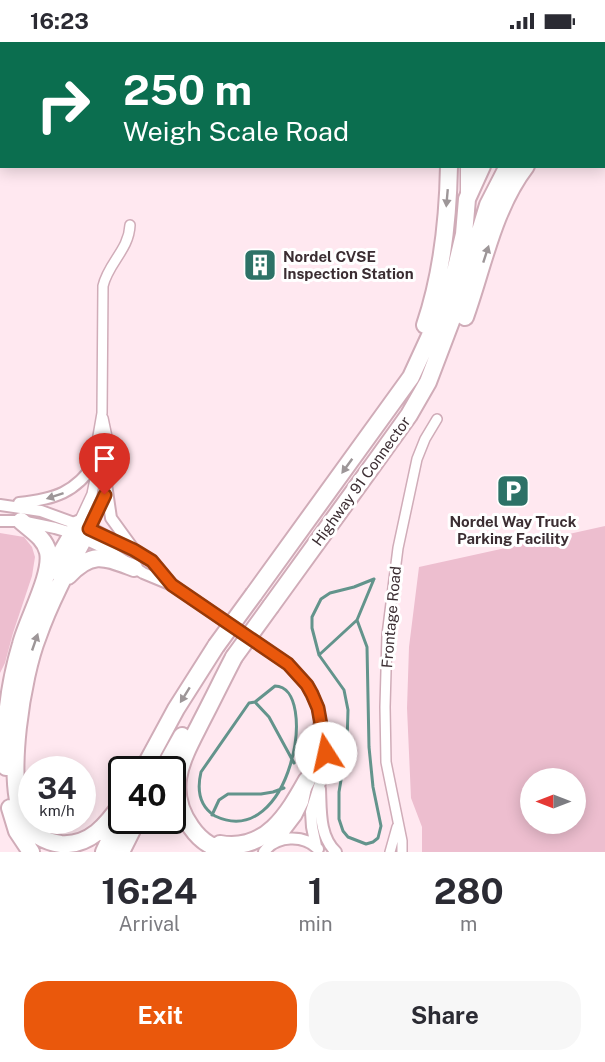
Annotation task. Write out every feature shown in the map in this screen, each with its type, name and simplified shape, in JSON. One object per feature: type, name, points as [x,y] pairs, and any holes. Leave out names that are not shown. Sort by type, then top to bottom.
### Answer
[{"type":"highway","points":[[381,418],[413,356],[432,305],[441,261],[449,168]]},
{"type":"highway","points":[[467,199],[481,168]]},
{"type":"highway","name":"Highway 91 Connector","points":[[171,756],[200,706],[386,448],[428,382],[458,303],[484,216],[507,168]]},
{"type":"highway","points":[[428,382],[444,364],[454,344],[499,219],[514,185],[525,168]]},
{"type":"highway","name":"Highway 91 Connector","points":[[150,756],[216,646],[411,377],[445,303],[460,253],[467,199]]},
{"type":"highway","points":[[21,521],[45,544],[52,583],[23,692],[18,725],[17,764],[21,810],[27,824],[38,836],[55,843],[69,844],[86,840],[98,833],[108,822]]},
{"type":"highway","points":[[31,852],[17,831],[9,800],[6,764],[7,719],[20,645],[81,531]]},
{"type":"highway","points":[[52,583],[90,558],[107,558],[134,567]]},
{"type":"highway","points":[[233,852],[204,843],[193,830],[185,818],[179,799],[177,781],[180,763],[234,657]]},
{"type":"highway","points":[[193,830],[225,845],[241,845],[256,841],[270,833],[314,782]]},
{"type":"highway","points":[[104,852],[113,834]]},
{"type":"highway","points":[[121,852],[130,834]]},
{"type":"highway","points":[[248,852],[269,847]]},
{"type":"main road","name":"Highway 91 Connector","points":[[467,168],[467,199]]},
{"type":"street","points":[[81,531],[95,484],[102,413],[103,286],[108,272],[127,243],[130,225]]},
{"type":"street","points":[[81,531],[103,502],[106,484],[107,437],[102,413]]},
{"type":"street","name":"Frontage Road","points":[[402,852],[385,740],[390,608],[398,548],[417,459],[436,419]]},
{"type":"street","points":[[0,505],[41,500],[66,492],[82,480],[96,462]]},
{"type":"street","points":[[106,484],[111,518],[134,550]]},
{"type":"street","points":[[0,505],[41,511],[81,531],[134,550],[152,561],[172,585]]},
{"type":"street","points":[[0,521],[21,521],[81,531],[134,567],[172,585],[288,664],[312,694],[320,722],[311,812],[312,827],[318,849]]},
{"type":"street","points":[[269,847],[296,816],[314,782]]},
{"type":"street","points":[[314,782],[322,825],[329,845],[336,852]]},
{"type":"street","name":"Frontage Road","points":[[390,852],[395,840],[397,821]]},
{"type":"street","points":[[269,847],[295,839],[318,849]]},
{"type":"shaded area","points":[[605,526],[605,852],[422,852],[422,827],[411,798],[407,708],[409,647],[419,567]]},
{"type":"shaded area","points":[[0,533],[24,537],[32,547],[35,557],[32,576],[0,673]]},
{"type":"waterway","points":[[357,620],[367,647],[369,747],[373,787],[381,826],[378,838],[366,844],[348,837],[339,819],[339,792],[347,744],[348,710],[344,690],[319,655],[312,628],[312,617],[321,599],[330,593],[374,579]]},
{"type":"waterway","points":[[319,655],[357,620],[374,579]]},
{"type":"waterway","points":[[255,702],[275,686],[288,693],[295,711],[296,737],[290,764],[279,791],[263,811],[241,821],[215,816],[202,802],[199,791],[201,772],[249,703],[255,702],[269,717],[294,763]]},
{"type":"waterway","points":[[212,815],[219,800],[228,794],[261,794],[284,788]]},
{"type":"place","name":"Nordel CVSE Inspection Station","points":[[260,265]]},
{"type":"place","name":"Nordel Way Truck Parking Facility","points":[[513,491]]},
{"type":"route","points":[[105,495],[89,529],[152,561],[172,585],[288,664],[307,685],[318,708],[326,753]]}]
